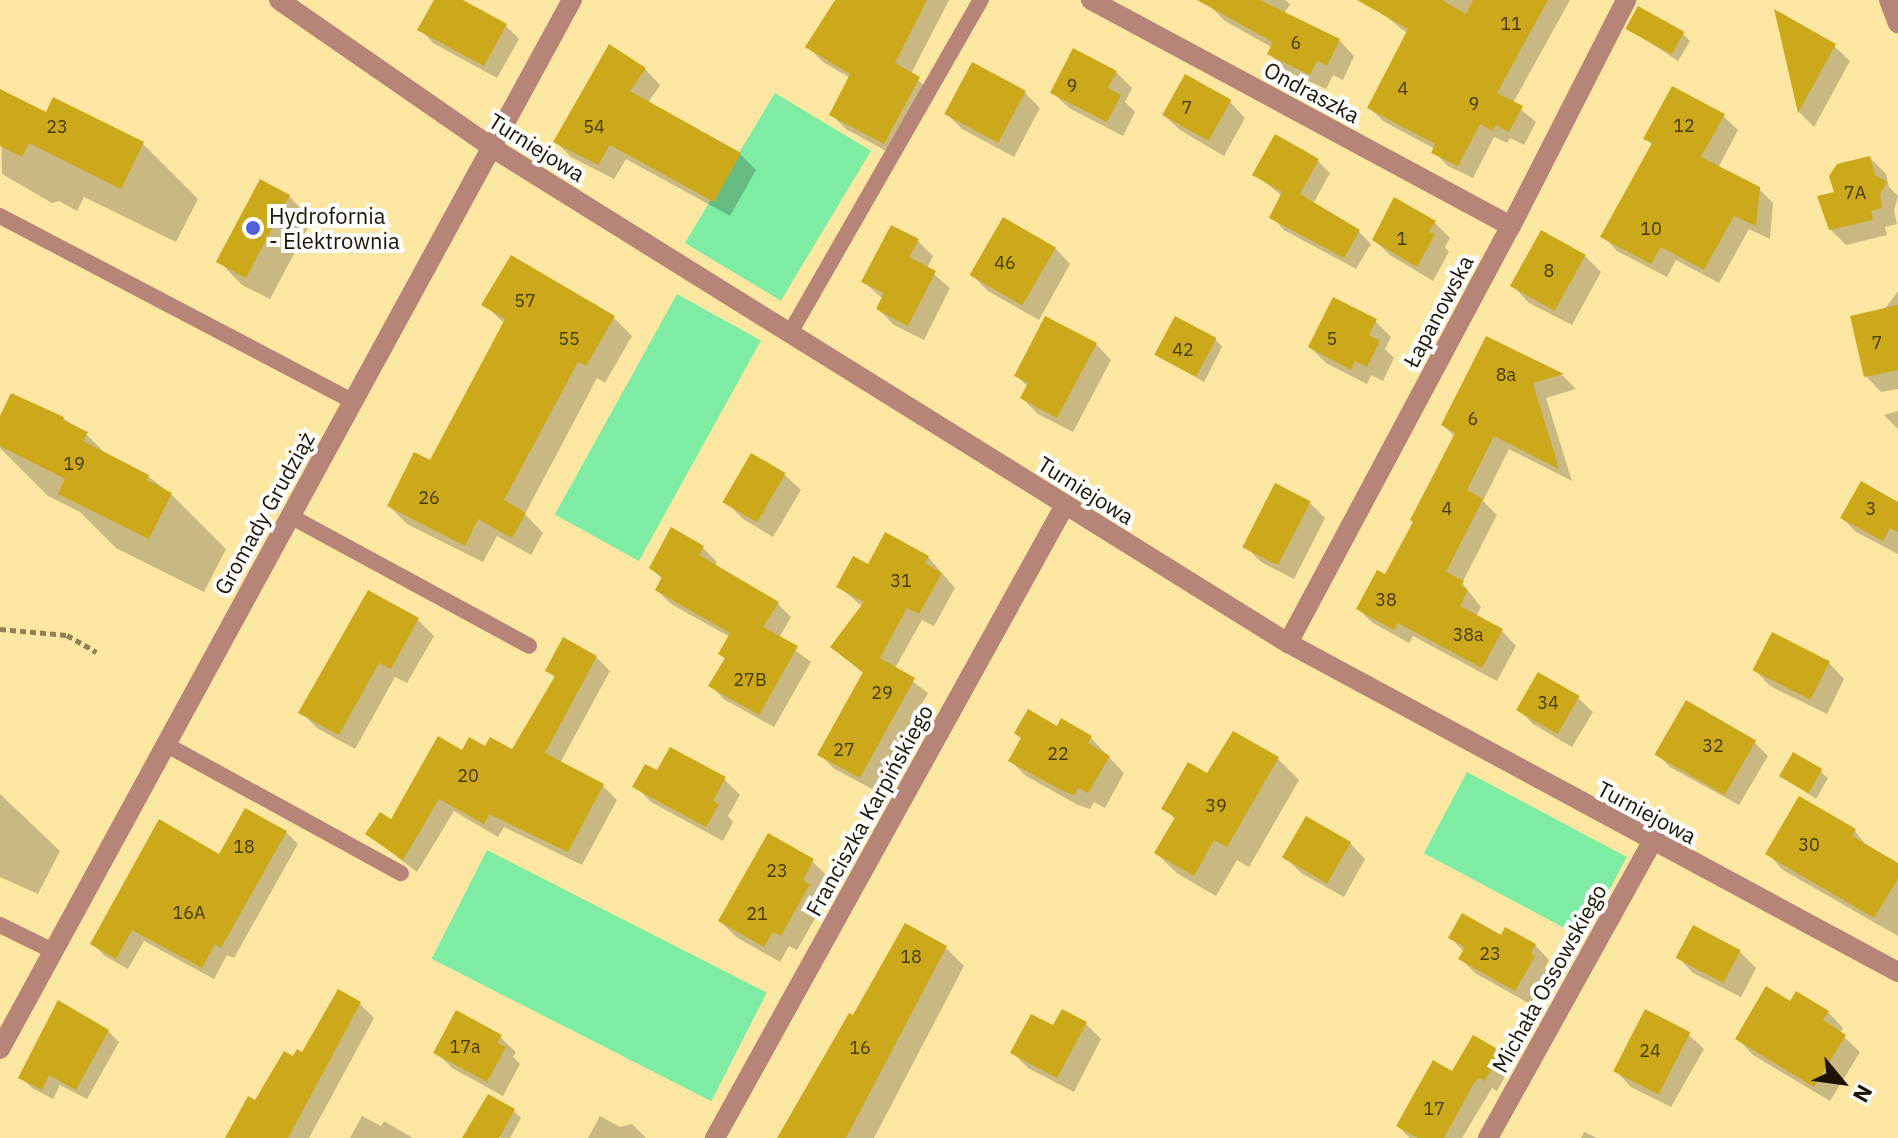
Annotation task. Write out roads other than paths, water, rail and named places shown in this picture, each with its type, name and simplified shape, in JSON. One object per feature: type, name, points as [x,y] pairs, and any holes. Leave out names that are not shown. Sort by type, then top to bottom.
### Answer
[{"type":"street","name":"Turniejowa","points":[[279,0],[491,147],[1288,643],[1898,972]]},
{"type":"street","name":"Gromady Grudziąż","points":[[0,1049],[572,0]]},
{"type":"street","name":"Ondraszka","points":[[1091,0],[1511,226]]},
{"type":"street","name":"Łapanowska","points":[[1288,643],[1511,226],[1626,0]]},
{"type":"street","points":[[1889,0],[1898,23]]},
{"type":"street","name":"Franciszka Karpińskiego","points":[[715,1138],[1065,505]]},
{"type":"street","name":"Michała Ossowskiego","points":[[1488,1138],[1652,842]]},
{"type":"lane","points":[[790,333],[981,0]]},
{"type":"lane","points":[[0,216],[353,401]]},
{"type":"lane","points":[[290,516],[529,646]]},
{"type":"lane","points":[[165,744],[401,873]]},
{"type":"lane","points":[[0,925],[53,951]]},
{"type":"place","name":"Hydrofornia - Elektrownia","points":[[253,228]]}]
